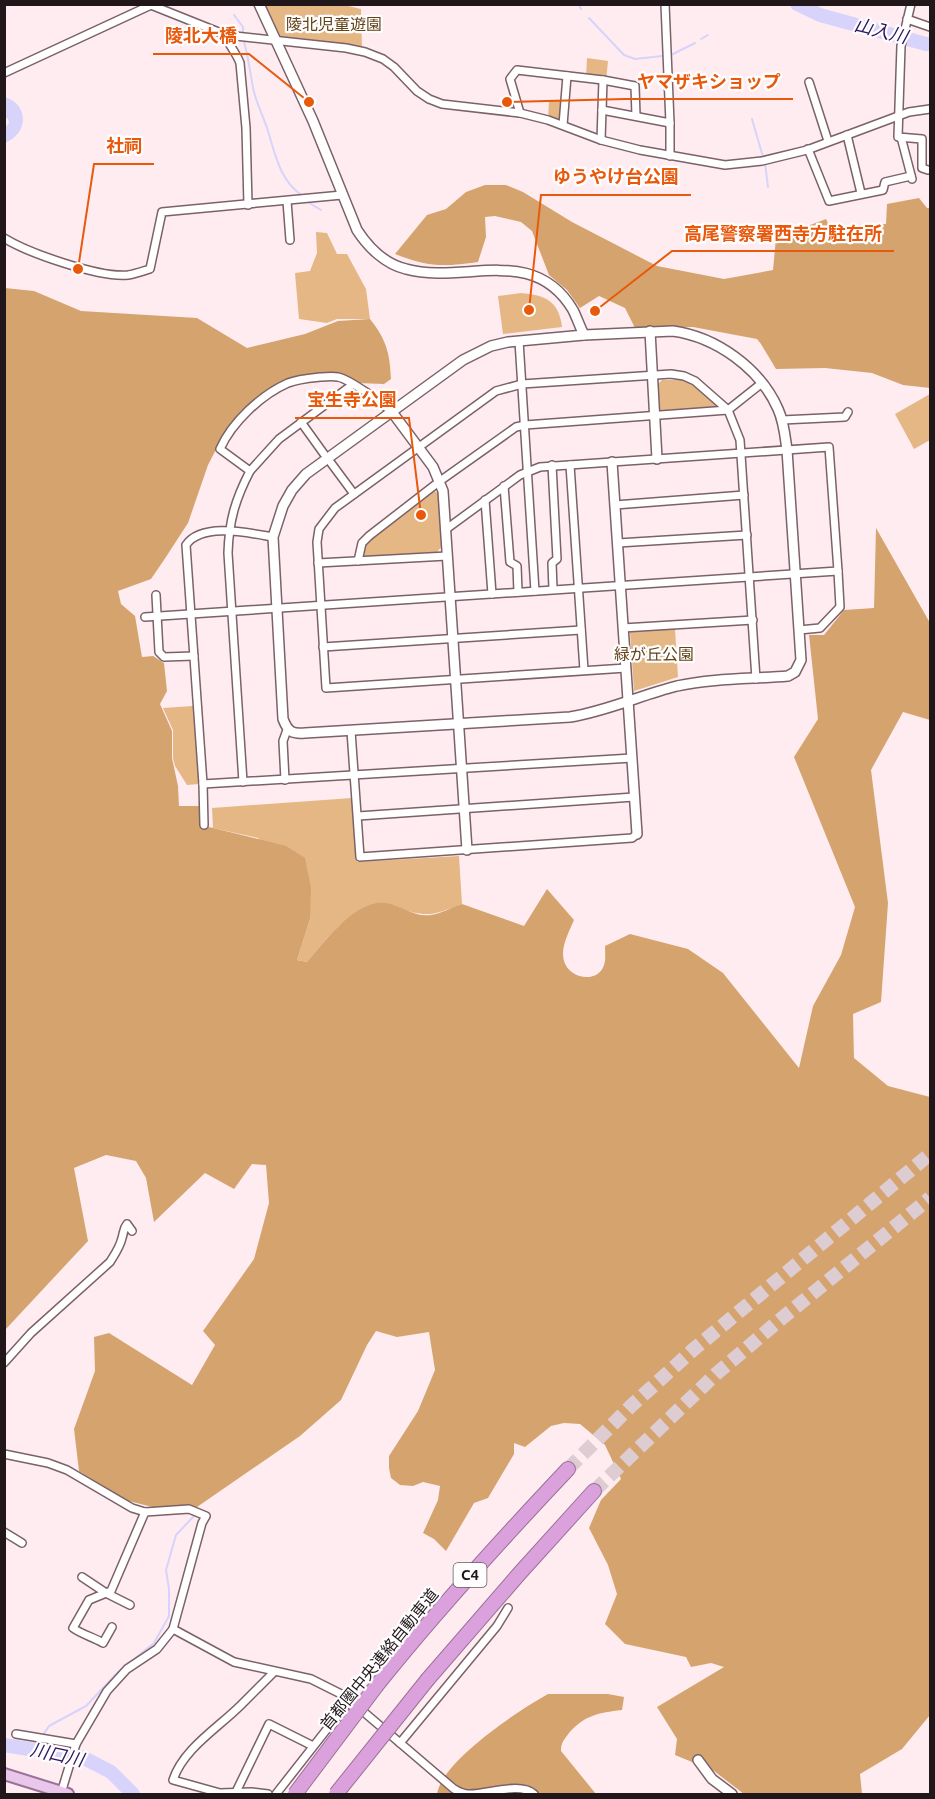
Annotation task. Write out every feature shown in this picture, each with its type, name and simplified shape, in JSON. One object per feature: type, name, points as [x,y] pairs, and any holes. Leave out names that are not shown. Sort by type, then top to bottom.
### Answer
[{"type":"highway","name":"首都圏中央連絡自動車道","points":[[295,1794],[412,1641],[568,1468]]},
{"type":"highway","name":"C4","points":[[336,1794],[428,1679],[594,1491]]},
{"type":"main road","points":[[4,1774],[64,1793]]},
{"type":"street","points":[[259,4],[312,121],[357,230],[365,243],[389,262],[404,269],[419,272],[505,269],[531,275],[547,283],[561,295],[572,308],[584,335]]},
{"type":"street","points":[[808,149],[828,201],[883,190],[885,182],[912,178],[901,138],[898,138],[901,46],[911,4]]},
{"type":"street","points":[[4,73],[151,5],[226,35],[365,52],[389,63],[417,91],[442,104],[520,113],[563,125],[601,140],[670,156],[725,165],[762,161],[808,149],[930,108]]},
{"type":"street","points":[[665,5],[670,156]]},
{"type":"street","points":[[906,21],[930,27]]},
{"type":"street","points":[[226,35],[240,63],[246,128],[248,205]]},
{"type":"street","points":[[520,113],[510,79],[517,70],[635,86],[636,116]]},
{"type":"street","points":[[563,125],[567,76]]},
{"type":"street","points":[[601,140],[603,80]]},
{"type":"street","points":[[809,82],[828,141]]},
{"type":"street","points":[[602,110],[670,123]]},
{"type":"street","points":[[848,135],[861,193]]},
{"type":"street","points":[[901,138],[922,139],[922,168],[928,170]]},
{"type":"street","points":[[4,238],[28,251],[62,262],[126,275],[150,269],[162,212],[342,195]]},
{"type":"street","points":[[287,201],[290,240]]},
{"type":"street","points":[[650,331],[657,459]]},
{"type":"street","points":[[285,780],[283,741],[287,730],[283,719],[273,537],[283,506],[292,490],[306,474],[463,360],[492,346],[584,335],[673,331],[706,339],[733,357],[762,383],[773,399],[782,420],[787,450],[801,660],[795,672],[788,676],[702,682],[679,686],[570,717],[294,734],[287,730]]},
{"type":"street","points":[[519,341],[535,591]]},
{"type":"street","points":[[626,668],[326,688],[318,564],[319,529],[335,508],[486,396],[496,391],[522,384],[671,374],[684,376],[695,381],[728,410],[737,429],[741,453],[756,679]]},
{"type":"street","points":[[250,471],[219,449],[225,438],[256,405],[289,383],[310,378],[338,377],[378,400],[392,412],[433,467],[442,491],[468,850]]},
{"type":"street","points":[[358,561],[362,543],[369,536],[509,430],[525,425],[728,410],[762,383]]},
{"type":"street","points":[[243,782],[228,554],[233,507],[250,471],[279,439],[352,385]]},
{"type":"street","points":[[782,420],[845,417],[848,412]]},
{"type":"street","points":[[301,422],[324,454]]},
{"type":"street","points":[[445,530],[528,471],[552,465],[829,447],[840,607],[820,628],[799,630]]},
{"type":"street","points":[[351,731],[360,857],[632,838],[636,834],[612,462]]},
{"type":"street","points":[[331,463],[354,494]]},
{"type":"street","points":[[552,465],[558,559],[552,563],[553,589]]},
{"type":"street","points":[[570,465],[584,670]]},
{"type":"street","points":[[504,486],[510,562],[517,566],[518,592]]},
{"type":"street","points":[[615,505],[744,495]]},
{"type":"street","points":[[485,500],[492,594]]},
{"type":"street","points":[[204,825],[186,544],[191,537],[198,534],[229,531],[273,537]]},
{"type":"street","points":[[618,543],[747,535]]},
{"type":"street","points":[[318,564],[447,556]]},
{"type":"street","points":[[145,617],[838,571]]},
{"type":"street","points":[[156,595],[159,652],[164,657],[194,656]]},
{"type":"street","points":[[623,627],[753,620]]},
{"type":"street","points":[[323,647],[581,630]]},
{"type":"street","points":[[203,784],[632,758]]},
{"type":"street","points":[[358,816],[634,797]]},
{"type":"street","points":[[4,1363],[31,1333],[110,1262],[118,1250],[123,1229],[127,1224],[132,1231]]},
{"type":"street","points":[[4,1455],[48,1463],[67,1470],[132,1508],[145,1512],[189,1509],[206,1516],[201,1523],[173,1629],[157,1649],[127,1669],[107,1691],[75,1746],[64,1793]]},
{"type":"street","points":[[112,1627],[104,1643],[89,1638],[73,1628],[89,1600],[111,1591],[145,1512]]},
{"type":"street","points":[[4,1532],[22,1543]]},
{"type":"street","points":[[82,1577],[130,1605]]},
{"type":"street","points":[[400,1743],[497,1626],[508,1608]]},
{"type":"street","points":[[173,1629],[234,1662],[311,1679],[333,1689],[454,1789],[466,1794],[516,1788],[530,1790],[534,1794]]},
{"type":"street","points":[[268,1794],[236,1792],[220,1794],[173,1780],[177,1768],[191,1752],[274,1672]]},
{"type":"street","points":[[276,1794],[349,1701]]},
{"type":"street","points":[[236,1792],[269,1724],[313,1746]]},
{"type":"street","points":[[16,1734],[75,1746]]},
{"type":"street","points":[[698,1760],[712,1779],[732,1794]]},
{"type":"green space","name":"陵北児童遊園","points":[[265,5],[344,5],[361,9],[362,49],[282,40]]},
{"type":"green space","points":[[587,58],[608,61],[606,81],[586,78]]},
{"type":"green space","points":[[549,100],[565,100],[563,125],[555,123],[556,118],[551,116],[548,120]]},
{"type":"green space","points":[[316,232],[327,233],[337,254],[347,254],[366,289],[370,319],[337,319],[327,323],[299,319],[295,273],[310,271],[317,253]]},
{"type":"green space","points":[[521,293],[544,298],[554,305],[562,327],[503,334],[498,296]]},
{"type":"green space","points":[[662,380],[689,382],[717,405],[714,409],[662,412],[658,408],[658,384]]},
{"type":"green space","points":[[930,394],[930,440],[914,449],[895,414]]},
{"type":"green space","points":[[434,491],[438,493],[442,546],[437,552],[364,557],[366,544],[372,537]]},
{"type":"green space","name":"緑が丘公園","points":[[675,629],[678,677],[634,691],[630,632]]},
{"type":"green space","points":[[193,706],[199,784],[187,785],[175,766],[173,730],[163,708]]},
{"type":"green space","points":[[352,798],[357,862],[459,856],[462,904],[430,914],[416,913],[391,905],[364,910],[342,923],[307,962],[297,960],[310,919],[258,838],[213,828],[212,808]]},
{"type":"shaded area","points":[[5,97],[19,106],[23,120],[18,133],[5,143],[5,128],[9,123],[5,117]]},
{"type":"shaded area","points":[[485,185],[506,185],[523,192],[572,222],[657,266],[724,279],[773,270],[776,238],[826,219],[834,237],[859,225],[886,224],[887,204],[919,198],[927,208],[930,208],[930,388],[903,385],[872,373],[825,368],[776,369],[757,339],[693,327],[635,328],[625,308],[599,296],[580,308],[567,290],[549,275],[532,231],[521,222],[495,216],[485,217],[486,237],[478,262],[436,265],[395,254],[427,215],[446,209],[466,192]]},
{"type":"shaded area","points":[[5,288],[34,291],[81,311],[197,318],[247,348],[305,334],[338,321],[370,319],[380,333],[390,361],[391,379],[384,384],[357,383],[337,373],[310,374],[286,381],[237,417],[224,434],[208,465],[188,523],[164,560],[151,579],[118,591],[121,604],[135,616],[142,657],[153,656],[164,663],[167,691],[160,704],[172,731],[172,758],[178,786],[179,806],[199,806],[201,825],[286,846],[305,858],[311,888],[310,919],[297,960],[307,962],[347,919],[367,906],[377,903],[391,904],[424,915],[439,913],[462,904],[524,926],[547,889],[574,920],[563,951],[564,961],[572,972],[584,977],[596,975],[604,965],[605,946],[630,934],[688,949],[723,973],[799,1068],[813,1006],[841,955],[855,907],[794,757],[818,719],[809,635],[824,635],[844,610],[874,608],[876,528],[930,623],[930,720],[903,712],[871,770],[888,903],[881,1002],[853,1014],[854,1058],[888,1086],[930,1097],[930,1715],[902,1749],[860,1774],[862,1794],[744,1794],[714,1771],[675,1755],[677,1739],[657,1707],[724,1667],[711,1663],[691,1667],[686,1657],[625,1644],[605,1624],[617,1594],[608,1565],[589,1528],[601,1500],[621,1479],[605,1445],[580,1424],[564,1423],[551,1426],[525,1447],[514,1443],[514,1454],[488,1498],[474,1503],[446,1551],[434,1539],[423,1533],[438,1500],[440,1486],[423,1482],[413,1486],[400,1485],[391,1478],[389,1456],[418,1411],[435,1370],[429,1332],[397,1337],[376,1331],[341,1400],[300,1436],[197,1507],[168,1511],[125,1500],[79,1471],[74,1429],[95,1371],[94,1337],[109,1333],[192,1385],[215,1345],[203,1331],[254,1259],[269,1203],[266,1165],[252,1164],[234,1189],[205,1173],[154,1222],[146,1178],[136,1161],[106,1155],[74,1168],[88,1241],[5,1330]]},
{"type":"shaded area","points":[[548,1694],[608,1694],[624,1697],[622,1710],[586,1719],[575,1727],[563,1741],[561,1751],[596,1794],[437,1794],[442,1781],[452,1767],[467,1752],[501,1724]]},
{"type":"waterway","points":[[579,4],[581,9]]},
{"type":"waterway","name":"山入川","points":[[797,4],[820,15],[930,44]]},
{"type":"waterway","points":[[234,15],[243,27],[243,33]]},
{"type":"waterway","points":[[589,18],[624,55],[635,59],[662,56]]},
{"type":"waterway","points":[[701,39],[708,35]]},
{"type":"waterway","points":[[244,42],[255,97],[279,165],[288,182],[303,196]]},
{"type":"waterway","points":[[671,55],[695,43]]},
{"type":"waterway","points":[[752,119],[763,157]]},
{"type":"waterway","points":[[765,163],[768,187]]},
{"type":"waterway","points":[[306,201],[321,210]]},
{"type":"waterway","points":[[43,1735],[49,1726],[86,1706],[118,1672],[154,1643],[169,1616],[166,1570],[176,1535],[194,1516]]},
{"type":"waterway","points":[[32,1749],[39,1742]]},
{"type":"waterway","name":"川口川","points":[[4,1745],[84,1758],[111,1772],[133,1794]]},
{"type":"tunnel","points":[[568,1469],[631,1406],[694,1349],[930,1154]]},
{"type":"tunnel","points":[[594,1491],[716,1374],[930,1198]]},
{"type":"place","name":"陵北大橋","points":[[309,102]]},
{"type":"place","name":"ヤマザキショップ","points":[[507,102]]},
{"type":"place","name":"社祠","points":[[78,269]]},
{"type":"place","name":"ゆうやけ台公園","points":[[529,310]]},
{"type":"place","name":"高尾警察署西寺方駐在所","points":[[595,311]]},
{"type":"place","name":"宝生寺公園","points":[[421,515]]}]
